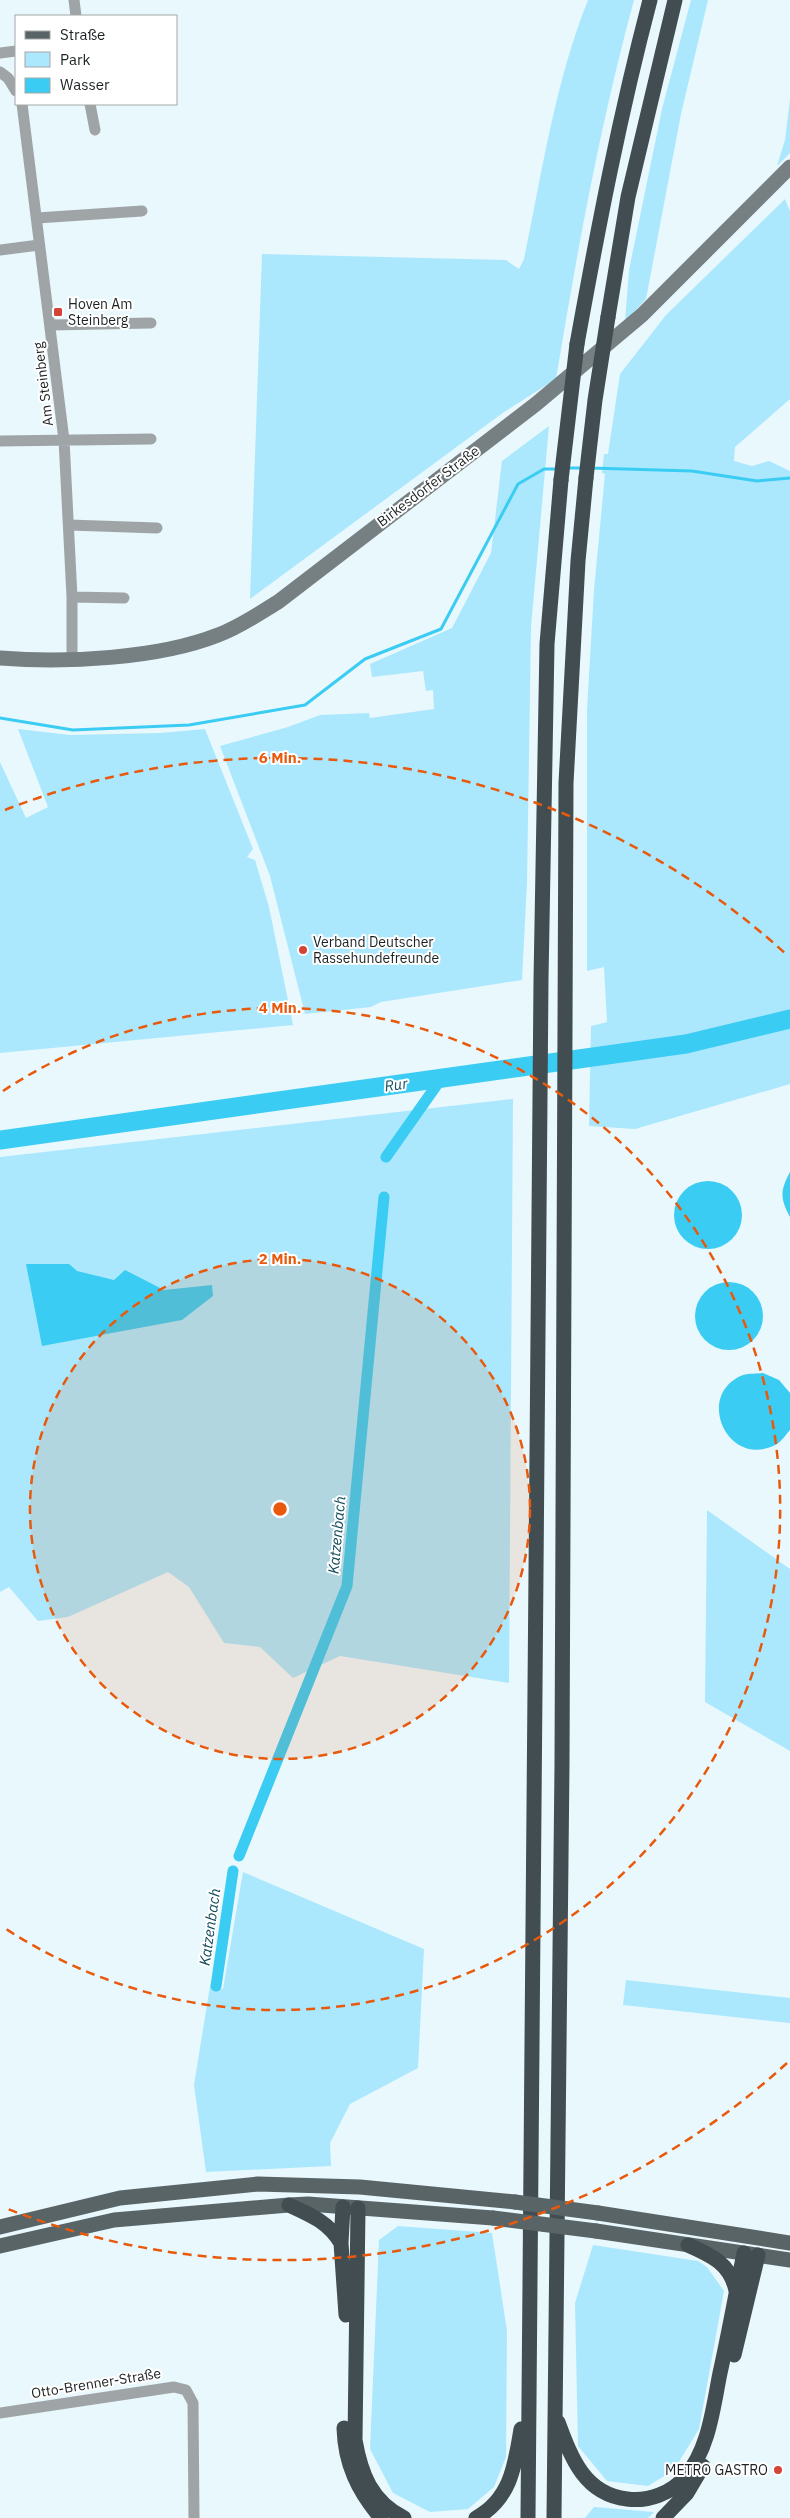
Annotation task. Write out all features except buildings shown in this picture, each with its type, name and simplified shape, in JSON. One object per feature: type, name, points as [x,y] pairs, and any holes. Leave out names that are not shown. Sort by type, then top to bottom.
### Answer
[{"type":"highway","points":[[528,2518],[541,980],[547,644],[561,480],[577,344],[604,191],[650,0]]},
{"type":"highway","points":[[554,2518],[562,1764],[567,974],[566,783],[578,561],[595,400],[628,196],[675,0]]},
{"type":"highway","points":[[289,2205],[322,2220],[334,2231],[341,2243]]},
{"type":"highway","points":[[350,2207],[341,2243],[346,2296],[344,2415],[346,2450],[357,2484],[381,2518]]},
{"type":"highway","points":[[350,2207],[354,2431],[359,2464],[369,2488],[386,2507],[404,2518]]},
{"type":"highway","points":[[688,2245],[722,2263],[732,2276],[736,2291]]},
{"type":"highway","points":[[554,2413],[577,2468],[585,2478],[602,2492],[633,2500],[657,2496],[673,2488],[685,2478],[693,2466],[706,2435],[736,2291],[751,2254]]},
{"type":"highway","points":[[663,2518],[694,2483],[708,2452],[751,2254]]},
{"type":"highway","points":[[476,2518],[500,2499],[511,2480],[528,2386]]},
{"type":"main road","name":"Birkesdorfer Straße","points":[[0,658],[72,660],[152,652],[200,641],[245,623],[278,602],[536,404],[642,315],[789,172]]},
{"type":"main road","points":[[0,2227],[120,2198],[258,2184],[360,2187],[495,2199],[790,2243]]},
{"type":"main road","points":[[343,2186],[350,2207]]},
{"type":"main road","points":[[350,2207],[360,2187]]},
{"type":"main road","points":[[0,2246],[114,2220],[289,2205],[350,2207],[493,2218],[596,2231],[790,2260]]},
{"type":"main road","points":[[751,2237],[751,2254]]},
{"type":"street","points":[[74,0],[76,15]]},
{"type":"street","points":[[0,53],[15,51]]},
{"type":"street","points":[[0,72],[8,78],[15,89]]},
{"type":"street","name":"Am Steinberg","points":[[22,105],[38,218],[39,245],[51,325],[64,440],[70,525],[72,660]]},
{"type":"street","points":[[90,105],[95,130]]},
{"type":"street","points":[[38,218],[142,211]]},
{"type":"street","points":[[0,250],[39,245]]},
{"type":"street","name":"Am Steinberg","points":[[51,325],[151,323]]},
{"type":"street","name":"Am Steinberg","points":[[64,440],[151,439]]},
{"type":"street","points":[[0,441],[64,440]]},
{"type":"street","points":[[70,525],[157,528]]},
{"type":"street","points":[[72,597],[124,598]]},
{"type":"street","name":"Otto-Brenner-Straße","points":[[0,2413],[174,2387],[186,2390],[193,2403],[194,2518]]},
{"type":"green space","points":[[588,0],[634,0],[610,94],[590,189],[556,379],[504,412],[250,599],[262,254],[506,260],[519,269],[524,259],[558,95]]},
{"type":"green space","points":[[691,0],[708,0],[681,114],[646,299],[625,322],[629,270],[662,109]]},
{"type":"green space","points":[[790,99],[790,153],[777,166],[785,140]]},
{"type":"green space","points":[[785,199],[790,211],[790,399],[735,447],[734,461],[752,466],[769,461],[790,471],[790,1084],[635,1129],[589,1126],[591,1026],[607,1022],[604,967],[587,971],[587,710],[594,590],[605,474],[602,473],[604,454],[608,454],[620,374],[666,315]]},
{"type":"green space","points":[[549,426],[531,627],[527,883],[522,980],[381,1002],[371,1007],[305,1014],[270,876],[220,746],[288,727],[320,715],[369,713],[370,718],[434,709],[433,690],[426,691],[423,671],[372,677],[370,664],[452,628],[491,553],[502,461]]},
{"type":"green space","points":[[18,729],[70,735],[160,733],[205,729],[253,849],[247,857],[255,860],[269,907],[293,1025],[0,1053],[0,762],[26,818],[48,807]]},
{"type":"green space","points":[[513,1099],[509,1683],[340,1656],[293,1678],[260,1647],[224,1643],[189,1587],[168,1572],[68,1617],[38,1621],[9,1587],[0,1592],[0,1157]]},
{"type":"green space","points":[[707,1510],[790,1569],[790,1751],[705,1702]]},
{"type":"green space","points":[[243,1872],[424,1949],[418,2068],[350,2104],[330,2143],[331,2166],[206,2172],[194,2085],[210,1986],[223,1989]]},
{"type":"green space","points":[[626,1980],[790,1998],[790,2023],[623,2005]]},
{"type":"green space","points":[[398,2226],[492,2233],[507,2331],[506,2457],[494,2487],[468,2509],[430,2512],[393,2493],[370,2449],[379,2240]]},
{"type":"green space","points":[[593,2245],[698,2261],[707,2267],[724,2291],[699,2429],[674,2470],[648,2486],[607,2481],[578,2446],[575,2303]]},
{"type":"green space","points":[[594,2507],[654,2512],[648,2518],[585,2518]]},
{"type":"water","points":[[790,1172],[790,1217],[784,1205],[782,1194],[784,1184]]},
{"type":"water","points":[[708,1181],[721,1184],[732,1191],[739,1202],[742,1215],[739,1228],[732,1239],[721,1246],[708,1249],[695,1246],[684,1239],[677,1228],[674,1215],[677,1202],[684,1191],[695,1184]]},
{"type":"water","points":[[26,1264],[69,1264],[77,1271],[114,1280],[125,1270],[164,1290],[212,1285],[213,1296],[182,1320],[42,1346]]},
{"type":"water","points":[[729,1282],[742,1285],[753,1292],[760,1303],[763,1316],[760,1329],[753,1340],[742,1347],[729,1350],[716,1347],[705,1340],[698,1329],[695,1316],[698,1303],[705,1292],[716,1285]]},
{"type":"water","points":[[763,1373],[779,1380],[790,1393],[790,1430],[777,1444],[760,1450],[744,1447],[732,1439],[723,1427],[719,1413],[720,1398],[728,1385],[743,1375]]},
{"type":"waterway","points":[[568,468],[582,468]]},
{"type":"waterway","points":[[590,468],[692,471],[757,481],[790,478]]},
{"type":"waterway","points":[[0,718],[73,730],[189,725],[305,705],[365,659],[441,629],[518,484],[544,469],[557,469]]},
{"type":"waterway","name":"Rur","points":[[0,1140],[686,1044],[790,1019]]},
{"type":"waterway","name":"Katzenbach","points":[[386,1157],[441,1079]]},
{"type":"waterway","name":"Katzenbach","points":[[239,1856],[347,1586],[384,1197]]},
{"type":"waterway","name":"Katzenbach","points":[[216,1986],[233,1871]]},
{"type":"place","name":"Hoven Am Steinberg","points":[[58,312]]},
{"type":"place","name":"Verband Deutscher Rassehundefreunde","points":[[303,950]]},
{"type":"place","name":"METRO GASTRO","points":[[778,2470]]}]
